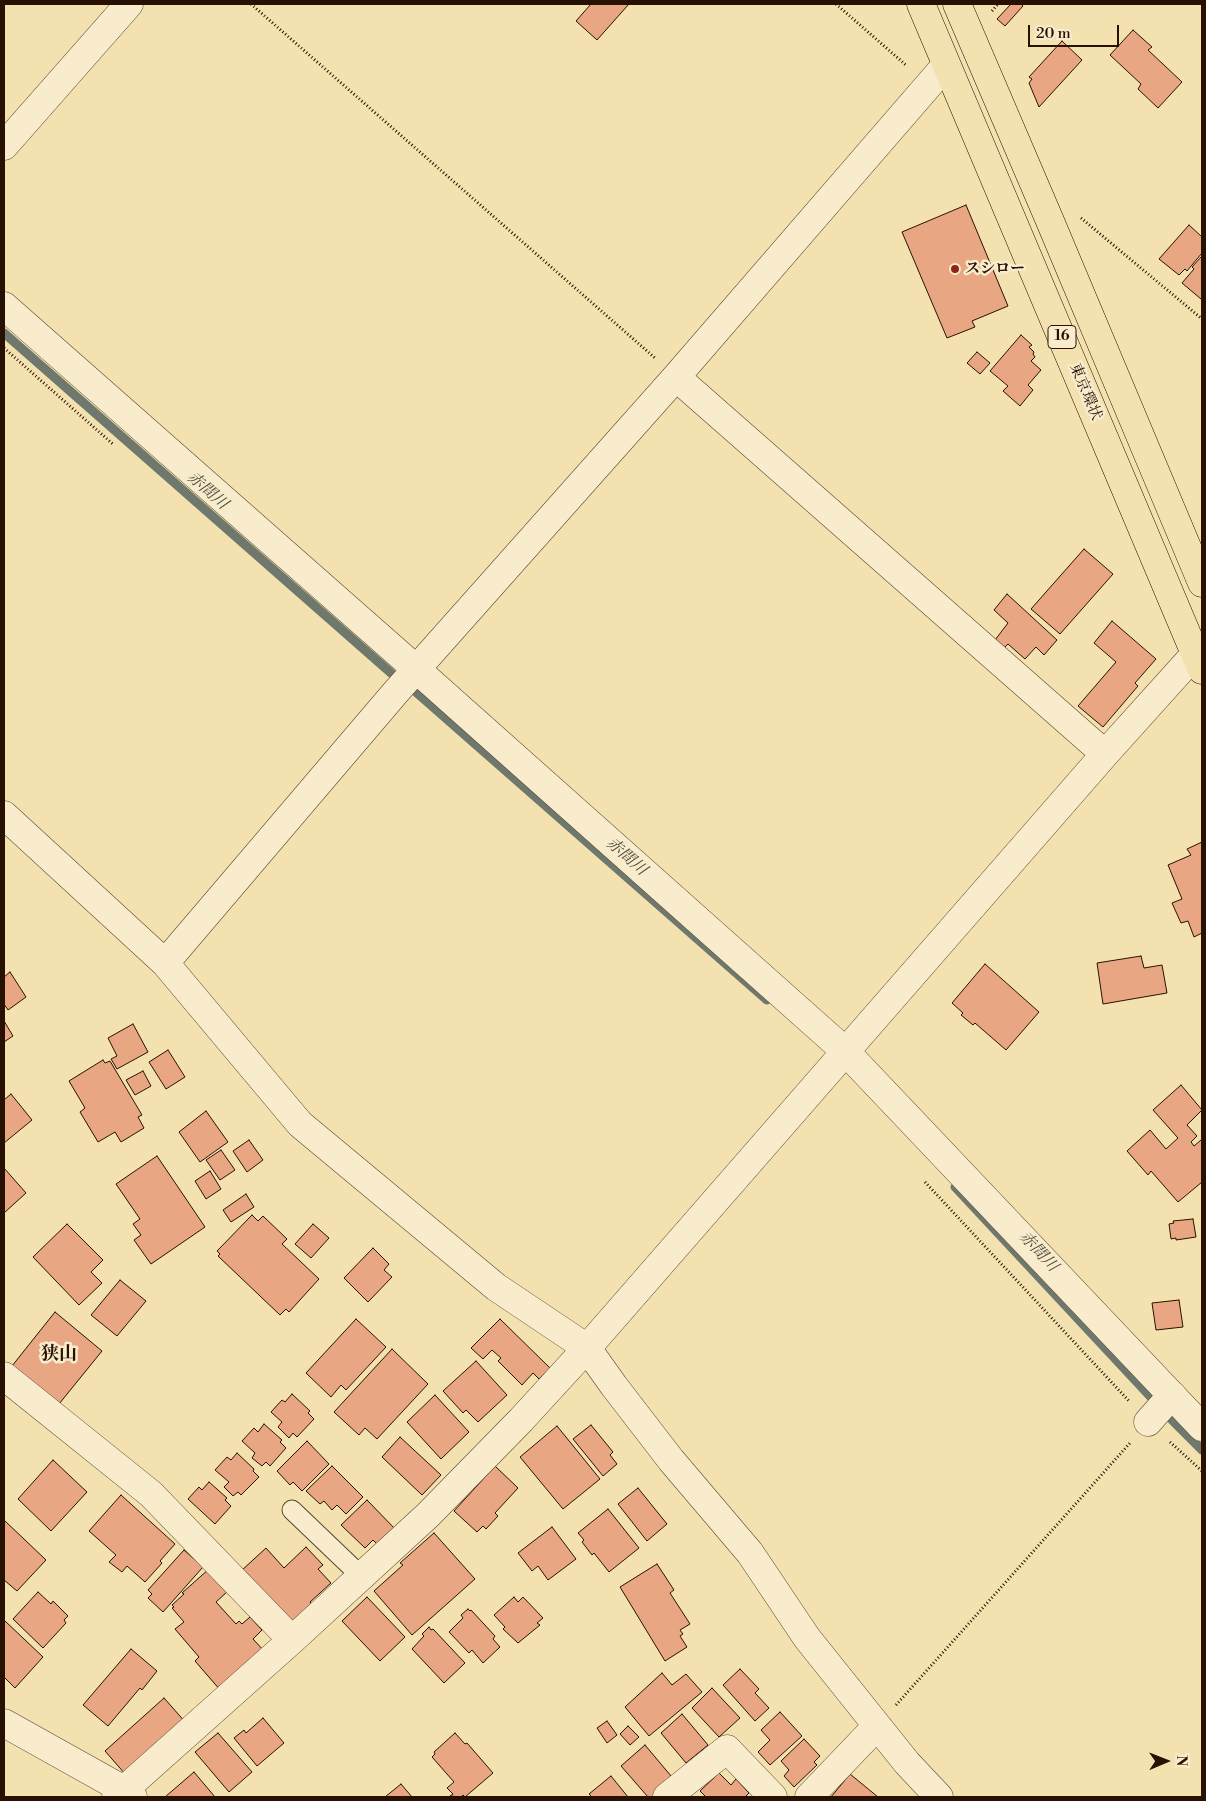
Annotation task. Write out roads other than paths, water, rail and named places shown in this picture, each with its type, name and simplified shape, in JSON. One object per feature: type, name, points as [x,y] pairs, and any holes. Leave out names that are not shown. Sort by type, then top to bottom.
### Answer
[{"type":"highway","name":"東京環状","points":[[921,4],[938,75],[1199,661]]},
{"type":"highway","name":"16","points":[[957,4],[1202,583]]},
{"type":"street","points":[[4,146],[129,4]]},
{"type":"street","points":[[164,963],[416,669],[676,377],[938,75]]},
{"type":"street","points":[[4,306],[416,669],[845,1052],[1171,1397],[1202,1427]]},
{"type":"street","points":[[676,377],[1105,754]]},
{"type":"street","points":[[4,1723],[124,1795],[428,1515],[587,1348],[1105,754],[1199,661]]},
{"type":"street","points":[[4,815],[164,963],[300,1124],[496,1288],[587,1348],[671,1460],[750,1553],[807,1638],[907,1763],[939,1797]]},
{"type":"street","points":[[4,1376],[151,1494],[292,1640]]},
{"type":"street","points":[[1150,1420],[1171,1397]]},
{"type":"street","points":[[809,1797],[877,1726]]},
{"type":"street","points":[[667,1797],[726,1749],[773,1797]]},
{"type":"lane","points":[[292,1510],[361,1576]]},
{"type":"waterway","name":"赤間川","points":[[4,333],[391,673]]},
{"type":"waterway","name":"赤間川","points":[[416,692],[767,1000]]},
{"type":"waterway","name":"赤間川","points":[[955,1187],[1202,1450]]},
{"type":"place","name":"スシロー","points":[[955,269]]},
{"type":"district","name":"狭山","points":[[59,1355]]}]
